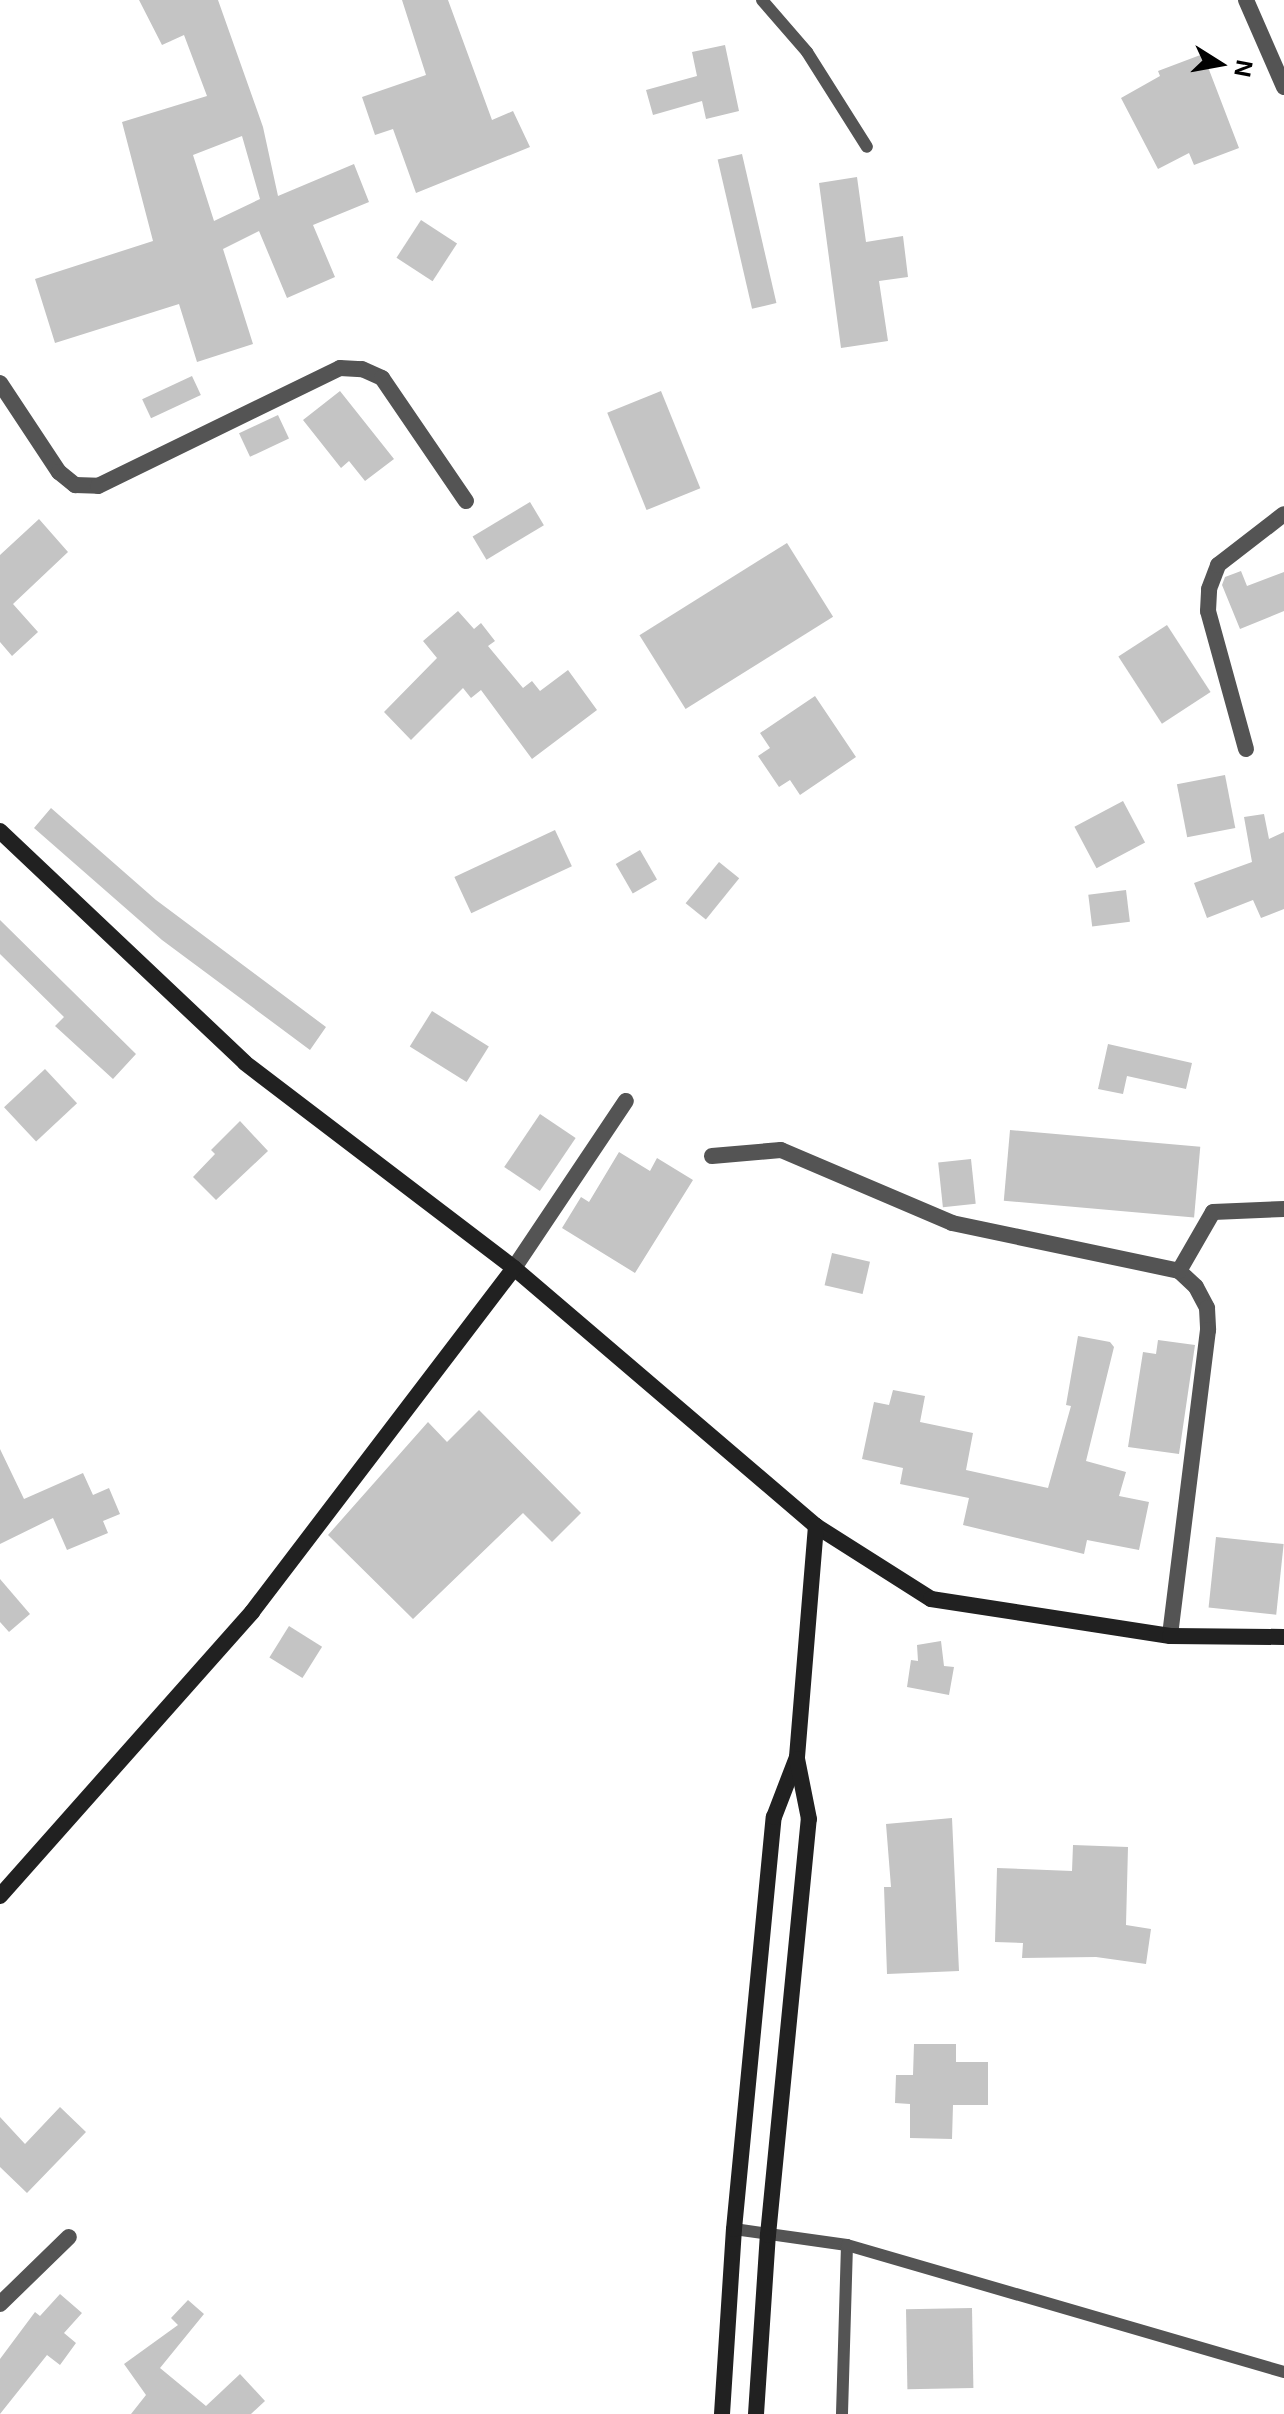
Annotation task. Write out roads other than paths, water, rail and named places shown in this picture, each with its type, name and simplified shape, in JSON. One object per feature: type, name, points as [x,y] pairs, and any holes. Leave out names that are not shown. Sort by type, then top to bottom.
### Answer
[{"type":"street","points":[[1246,0],[1284,87]]},
{"type":"street","points":[[0,383],[59,472],[75,485],[98,486],[340,368],[362,369],[382,378],[466,501]]},
{"type":"street","points":[[1246,749],[1208,611],[1209,589],[1218,565],[1284,514]]},
{"type":"street","points":[[0,831],[245,1063],[514,1268],[816,1526],[931,1599],[1170,1636],[1284,1637]]},
{"type":"street","points":[[0,1896],[252,1612],[514,1268],[626,1101]]},
{"type":"street","points":[[712,1156],[781,1150],[952,1223],[1179,1271],[1196,1287],[1207,1308],[1208,1330],[1170,1636]]},
{"type":"street","points":[[1179,1271],[1213,1212],[1284,1209]]},
{"type":"street","points":[[756,2414],[768,2235],[809,1819],[797,1757],[816,1526]]},
{"type":"street","points":[[722,2414],[734,2229],[774,1817],[797,1757]]},
{"type":"street","points":[[0,2304],[69,2237]]},
{"type":"lane","points":[[762,0],[807,52],[867,147]]},
{"type":"lane","points":[[734,2229],[847,2245],[1284,2372]]},
{"type":"lane","points":[[842,2414],[847,2245]]}]
